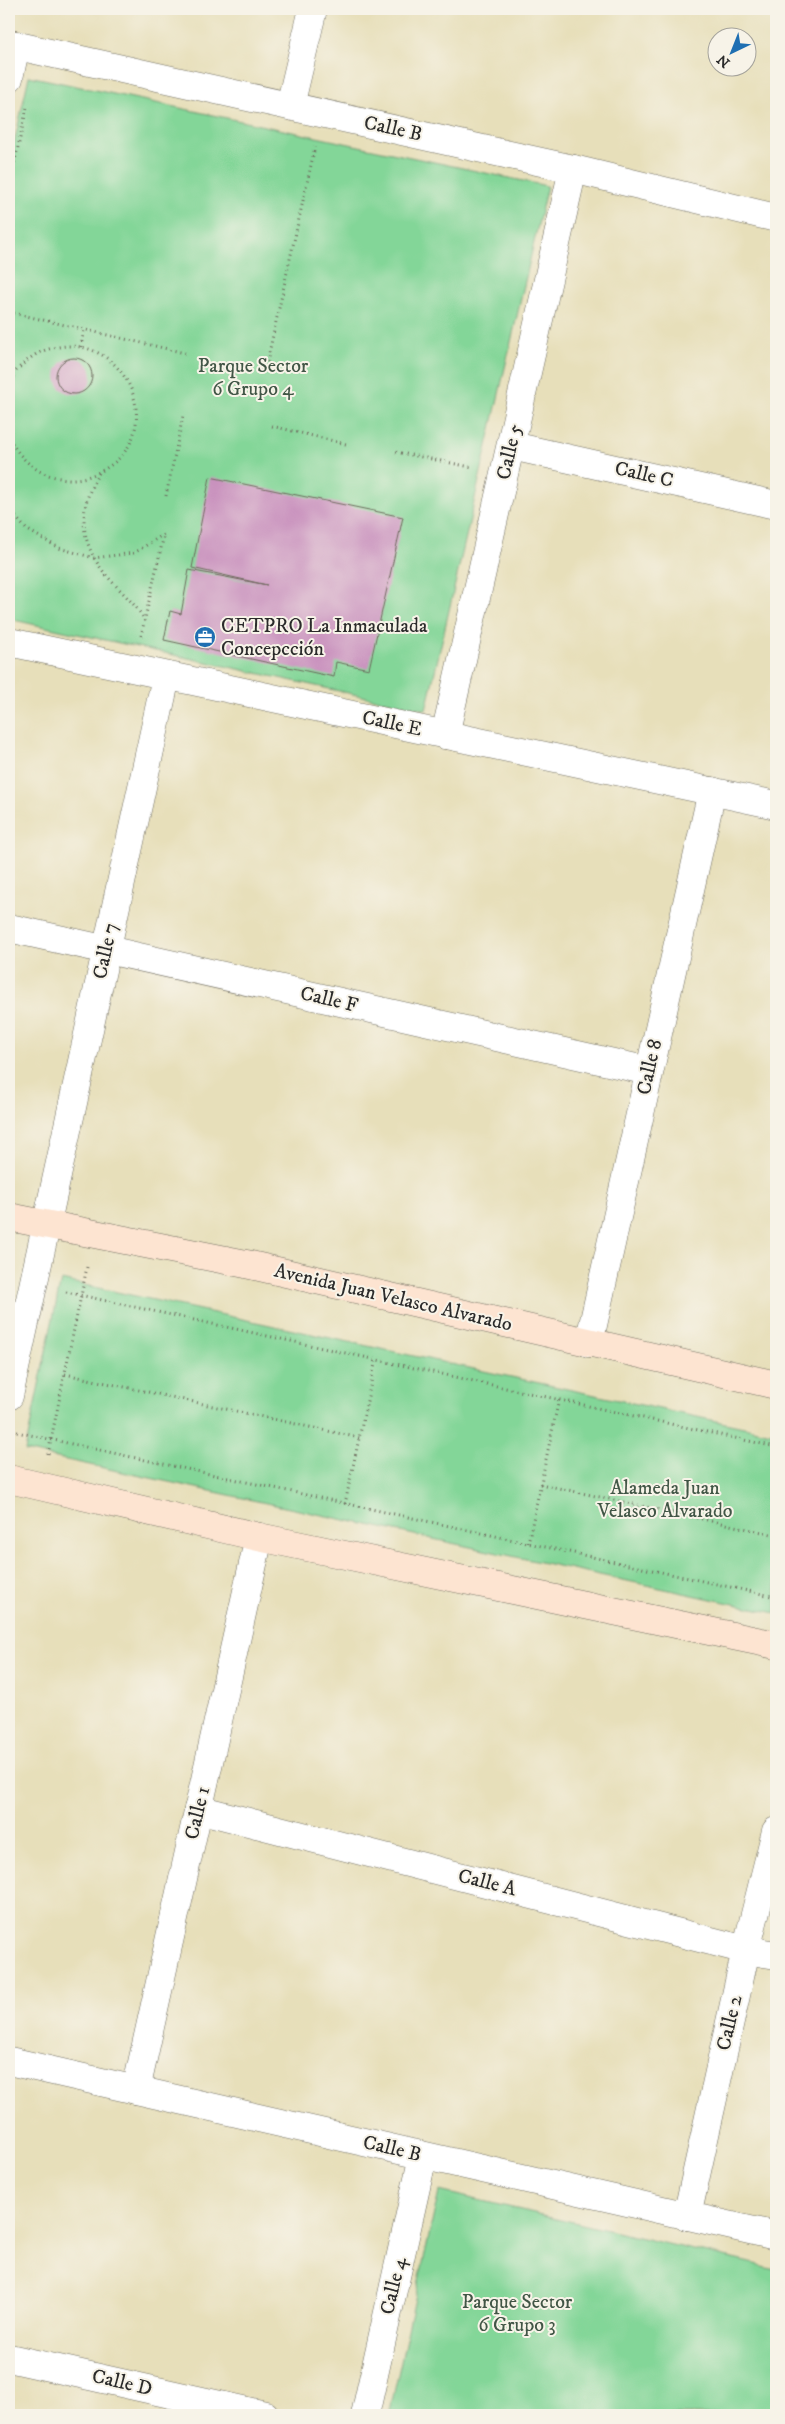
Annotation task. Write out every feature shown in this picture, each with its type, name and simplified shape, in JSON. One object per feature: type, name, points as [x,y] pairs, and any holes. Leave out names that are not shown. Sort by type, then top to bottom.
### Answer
[{"type":"street","points":[[290,106],[313,9]]},
{"type":"street","points":[[9,78],[12,45]]},
{"type":"street","name":"Calle B","points":[[12,45],[573,169],[776,218]]},
{"type":"street","name":"Calle 5","points":[[444,735],[512,446],[573,169]]},
{"type":"street","name":"Calle C","points":[[512,446],[776,505]]},
{"type":"street","name":"Calle E","points":[[9,642],[166,677],[776,805]]},
{"type":"street","name":"Calle 7","points":[[46,1226],[166,677]]},
{"type":"street","name":"Calle 8","points":[[589,1343],[712,791]]},
{"type":"street","name":"Calle F","points":[[9,928],[649,1071]]},
{"type":"street","name":"Avenida Juan Velasco Alvarado","points":[[9,1218],[246,1264],[776,1385]]},
{"type":"street","points":[[9,1396],[46,1226]]},
{"type":"street","points":[[9,1479],[259,1537],[776,1645]]},
{"type":"street","name":"Calle 1","points":[[136,2090],[259,1537]]},
{"type":"street","name":"Calle A","points":[[198,1809],[746,1950],[776,1955]]},
{"type":"street","name":"Calle 2","points":[[687,2216],[746,1950],[776,1830]]},
{"type":"street","name":"Calle B","points":[[9,2061],[776,2236]]},
{"type":"street","name":"Calle 4","points":[[365,2415],[423,2156]]},
{"type":"street","name":"Calle D","points":[[9,2358],[265,2415]]},
{"type":"path","points":[[9,187],[28,102]]},
{"type":"path","points":[[267,362],[316,142]]},
{"type":"path","points":[[9,312],[185,353]]},
{"type":"path","points":[[81,347],[84,330]]},
{"type":"path","points":[[9,378],[36,354],[55,347],[81,347],[98,351],[116,364],[129,381],[136,401],[137,423],[129,444],[117,461],[99,474],[88,492],[84,507],[84,524],[88,543],[94,558],[106,575],[134,603],[144,619]]},
{"type":"path","points":[[9,386],[19,368]]},
{"type":"path","points":[[166,496],[183,416]]},
{"type":"path","points":[[272,426],[346,444]]},
{"type":"path","points":[[9,438],[17,453],[33,468],[54,478],[77,479],[99,474]]},
{"type":"path","points":[[396,452],[505,474]]},
{"type":"path","points":[[9,509],[26,529],[59,548],[94,558],[134,553],[164,534],[139,642]]},
{"type":"path","points":[[42,1487],[94,1235]]},
{"type":"path","points":[[33,1284],[776,1447]]},
{"type":"path","points":[[345,1504],[376,1359]]},
{"type":"path","points":[[65,1374],[360,1438]]},
{"type":"path","points":[[528,1544],[559,1399]]},
{"type":"path","points":[[9,1430],[776,1597]]},
{"type":"path","points":[[540,1484],[776,1535]]},
{"type":"green space","name":"Parque Sector 6 Grupo 4","points":[[29,76],[547,186],[426,710],[9,619],[9,166]]},
{"type":"green space","name":"Alameda Juan Velasco Alvarado","points":[[61,1280],[776,1434],[776,1613],[25,1451]]},
{"type":"green space","name":"Parque Sector 6 Grupo 3","points":[[439,2191],[776,2269],[776,2415],[389,2415]]},
{"type":"building","points":[[74,358],[81,359],[87,363],[91,369],[91,383],[87,389],[81,393],[74,394],[67,393],[61,389],[57,383],[56,376],[57,369],[61,363],[67,359]]},
{"type":"building","points":[[210,477],[403,517],[369,669],[336,662],[334,677],[164,640],[170,611],[181,614],[189,570],[267,585],[192,568]]},
{"type":"place","name":"CETPRO La Inmaculada Concepcción","points":[[205,637]]}]
